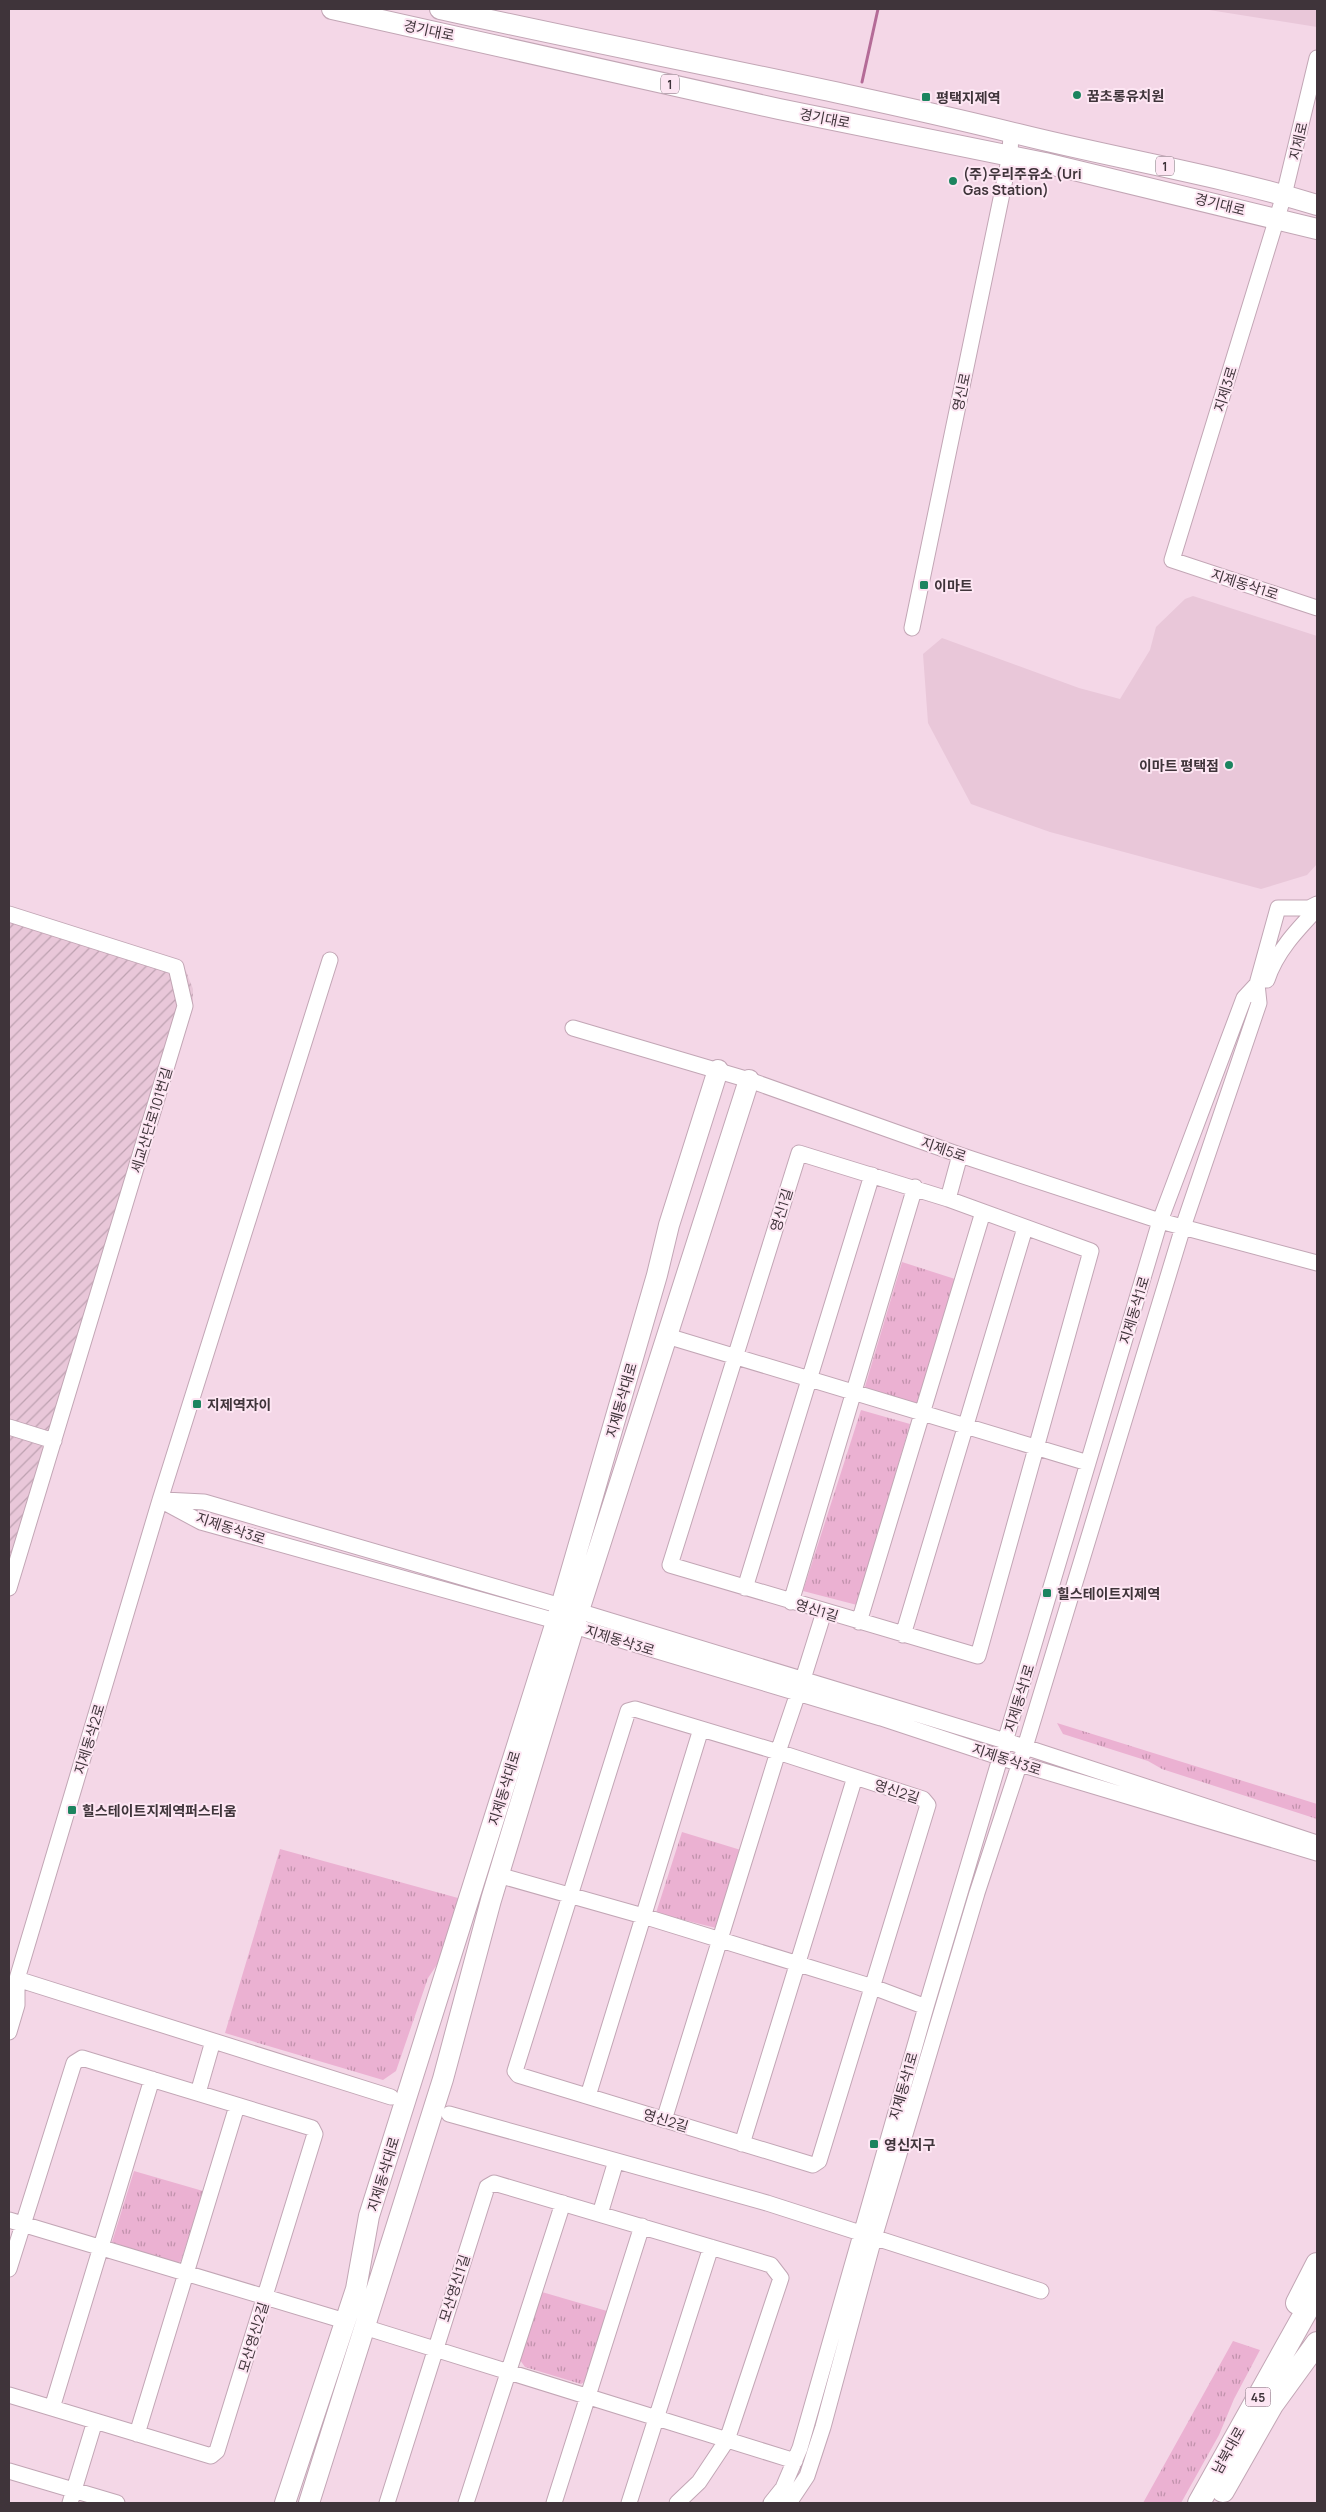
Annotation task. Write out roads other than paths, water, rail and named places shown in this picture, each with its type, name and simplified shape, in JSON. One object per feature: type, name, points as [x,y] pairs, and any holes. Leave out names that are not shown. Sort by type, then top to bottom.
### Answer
[{"type":"highway","points":[[1244,2420],[1261,2366],[1317,2264]]},
{"type":"highway","name":"남북대로","points":[[1199,2503],[1317,2292]]},
{"type":"highway","name":"남북대로","points":[[1216,2503],[1317,2324]]},
{"type":"highway","points":[[1267,2412],[1317,2343]]},
{"type":"main road","name":"경기대로","points":[[332,9],[779,109],[1010,155],[1317,229]]},
{"type":"main road","name":"경기대로","points":[[440,9],[542,33],[1202,174],[1317,205]]},
{"type":"main road","name":"지제동삭대로","points":[[285,2503],[355,2324],[421,2147],[443,2079],[669,1225],[718,1070]]},
{"type":"main road","name":"지제동삭대로","points":[[309,2503],[355,2324],[356,2289],[370,2216],[413,2076],[567,1616],[667,1336],[749,1080]]},
{"type":"street","name":"지제로","points":[[1277,218],[1292,167],[1317,58]]},
{"type":"street","name":"영신로","points":[[912,628],[1010,155],[1011,132]]},
{"type":"street","name":"지제3로","points":[[1172,560],[1277,218]]},
{"type":"street","name":"지제동삭1로","points":[[1172,560],[1317,608]]},
{"type":"street","name":"지제동삭1로","points":[[772,2503],[783,2488],[795,2461],[926,2007],[1002,1757],[1160,1221],[1244,998],[1256,984],[1278,908],[1310,908],[1317,904]]},
{"type":"street","points":[[1259,1003],[1272,966],[1287,944],[1317,909]]},
{"type":"street","name":"세교산단로101번길","points":[[9,914],[176,967],[185,1006],[54,1441]]},
{"type":"street","name":"지제동삭2로","points":[[9,1993],[17,1979],[160,1500],[330,960]]},
{"type":"street","name":"지제동삭1로","points":[[789,2503],[806,2476],[823,2427],[874,2238],[977,1893],[1020,1764],[1183,1227],[1259,1003],[1256,984]]},
{"type":"street","name":"지제5로","points":[[573,1028],[749,1080],[960,1155],[1160,1221],[1317,1263]]},
{"type":"street","name":"영신1길","points":[[799,1153],[915,1187],[1091,1251],[978,1656],[670,1565],[799,1153]]},
{"type":"street","points":[[948,1199],[960,1155]]},
{"type":"street","points":[[745,1588],[872,1174]]},
{"type":"street","points":[[791,1602],[915,1187]]},
{"type":"street","points":[[859,1622],[983,1212]]},
{"type":"street","points":[[903,1635],[1025,1228]]},
{"type":"street","points":[[667,1336],[965,1428],[1088,1463]]},
{"type":"street","points":[[9,1427],[54,1441],[9,1588]]},
{"type":"street","name":"지제동삭3로","points":[[160,1500],[204,1502],[567,1616],[800,1686],[1025,1747],[1317,1843]]},
{"type":"street","points":[[664,2120],[778,1752],[824,1612]]},
{"type":"street","name":"지제동삭3로","points":[[800,1686],[1020,1764],[1317,1853]]},
{"type":"street","name":"영신2길","points":[[635,1709],[778,1752],[923,1799],[928,1805],[818,2163],[813,2165],[518,2075],[515,2071],[628,1712],[635,1709]]},
{"type":"street","points":[[588,2096],[701,1729]]},
{"type":"street","points":[[742,2144],[855,1777]]},
{"type":"street","points":[[498,1875],[643,1916],[873,1988],[926,2007]]},
{"type":"street","points":[[17,1979],[391,2097]]},
{"type":"street","name":"지제동삭2로","points":[[9,2032],[17,2005],[17,1979]]},
{"type":"street","points":[[198,2093],[213,2041]]},
{"type":"street","name":"모산영신2길","points":[[9,2270],[16,2222],[74,2063],[82,2058],[312,2128],[315,2134],[218,2451],[212,2456],[9,2395]]},
{"type":"street","points":[[391,2097],[413,2076]]},
{"type":"street","points":[[52,2408],[152,2079]]},
{"type":"street","points":[[443,2079],[449,2114]]},
{"type":"street","points":[[391,2097],[397,2128]]},
{"type":"street","points":[[137,2434],[237,2106]]},
{"type":"street","points":[[449,2114],[767,2204],[1041,2291]]},
{"type":"street","points":[[421,2147],[449,2114]]},
{"type":"street","points":[[600,2214],[616,2161]]},
{"type":"street","name":"모산영신1길","points":[[387,2503],[487,2187],[494,2182],[770,2265],[781,2278],[727,2440],[699,2482],[677,2503]]},
{"type":"street","points":[[466,2503],[563,2203]]},
{"type":"street","points":[[16,2222],[355,2324],[795,2461]]},
{"type":"street","points":[[554,2503],[642,2226]]},
{"type":"street","points":[[629,2503],[711,2247]]},
{"type":"street","points":[[72,2497],[95,2421]]},
{"type":"street","points":[[9,2471],[72,2497],[117,2503]]},
{"type":"waterway","points":[[862,82],[878,9]]},
{"type":"place","name":"꿈초롱유치원","points":[[1077,95]]},
{"type":"place","name":"평택지제역","points":[[926,97]]},
{"type":"place","name":"(주)우리주유소 (Uri Gas Station)","points":[[953,181]]},
{"type":"place","name":"이마트","points":[[924,585]]},
{"type":"place","name":"이마트 평택점","points":[[1229,765]]},
{"type":"place","name":"지제역자이","points":[[197,1404]]},
{"type":"place","name":"힐스테이트지제역","points":[[1047,1593]]},
{"type":"place","name":"힐스테이트지제역퍼스티움","points":[[72,1810]]},
{"type":"place","name":"영신지구","points":[[874,2144]]}]
